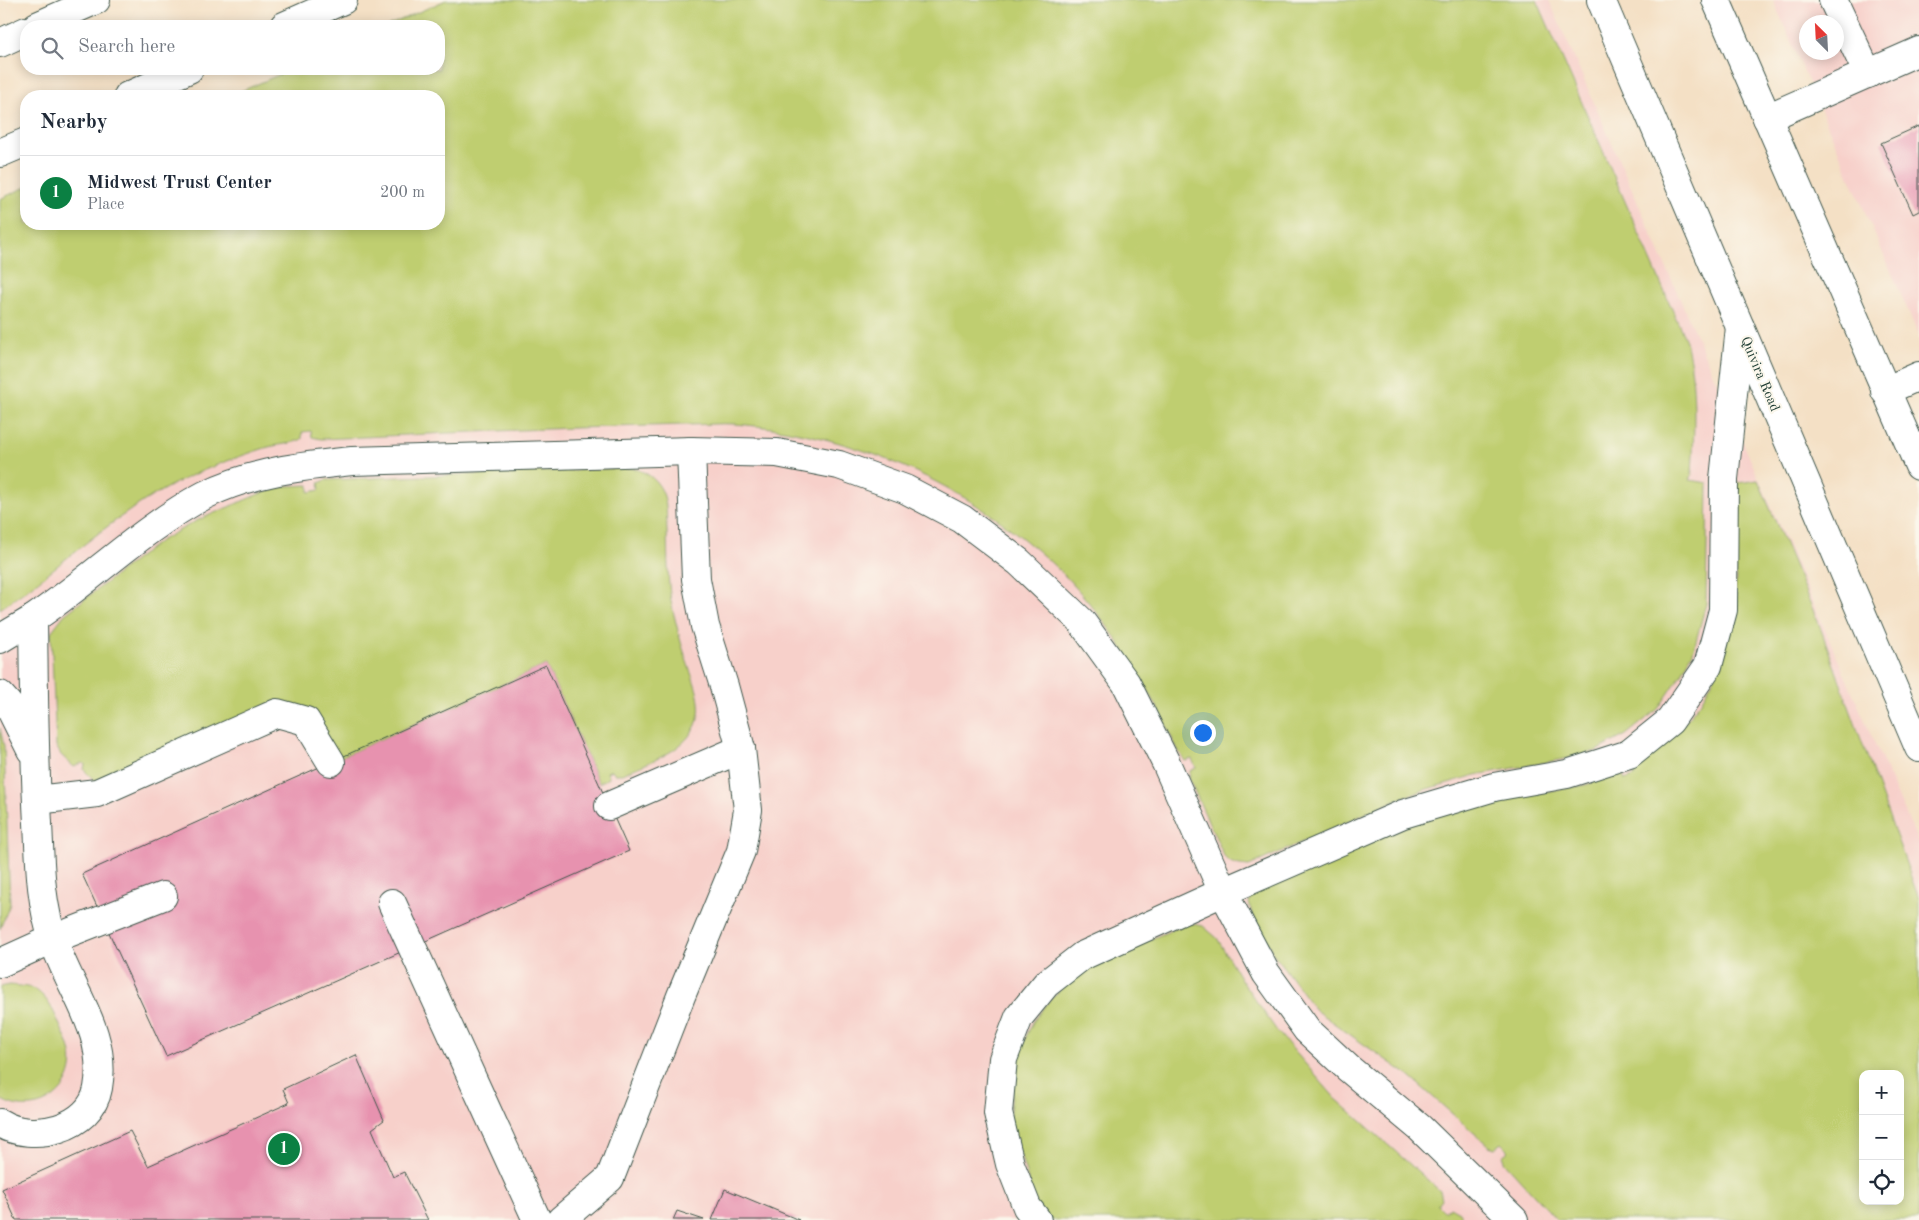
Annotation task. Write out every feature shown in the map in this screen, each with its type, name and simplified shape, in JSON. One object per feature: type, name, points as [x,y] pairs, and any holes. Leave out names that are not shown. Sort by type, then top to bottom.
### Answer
[{"type":"street","points":[[51,20],[96,0]]},
{"type":"street","points":[[298,20],[343,0]]},
{"type":"street","name":"Quivira Road","points":[[1601,0],[1919,748]]},
{"type":"street","points":[[1716,0],[1919,466]]},
{"type":"street","points":[[1833,0],[1868,74]]},
{"type":"street","points":[[0,43],[20,34]]},
{"type":"street","points":[[1767,118],[1919,51]]},
{"type":"street","points":[[142,90],[175,75]]},
{"type":"street","points":[[0,153],[20,145]]},
{"type":"street","points":[[1037,1220],[1027,1207],[1010,1164],[998,1113],[1002,1060],[1019,1017],[1046,984],[1082,956],[1402,814],[1494,787],[1567,774],[1629,754],[1670,721],[1708,666],[1724,610],[1724,479],[1740,327]]},
{"type":"street","points":[[1885,391],[1919,376]]},
{"type":"street","points":[[561,1220],[610,1178],[681,996],[741,851],[748,810],[741,749],[705,626],[696,579],[691,451]]},
{"type":"street","points":[[0,639],[33,619],[152,528],[206,495],[254,477],[301,466],[352,461],[691,451],[777,453],[839,465],[905,488],[962,519],[1019,562],[1081,621],[1126,683],[1166,763],[1223,892],[1266,973],[1307,1030],[1348,1068],[1420,1128],[1514,1220]]},
{"type":"street","points":[[0,1122],[10,1129],[37,1133],[65,1126],[86,1113],[98,1090],[101,1060],[94,1031],[53,939],[42,894],[34,756],[33,619]]},
{"type":"street","points":[[0,695],[8,704],[34,756]]},
{"type":"street","points":[[37,800],[96,793],[277,713],[306,721],[331,762]]},
{"type":"street","points":[[609,806],[741,749]]},
{"type":"street","points":[[0,963],[53,939],[163,896]]},
{"type":"street","points":[[392,903],[537,1220]]},
{"type":"shaded area","points":[[483,0],[1549,0],[1919,844],[1919,1220],[0,1220],[0,214],[20,222],[20,230],[445,230],[445,90],[439,90],[439,75],[445,75],[445,22]]},
{"type":"shaded area","points":[[1773,0],[1919,0],[1919,336],[1799,60],[1844,60],[1844,15],[1799,15],[1799,60]]},
{"type":"green space","points":[[446,0],[1537,0],[1686,341],[1692,374],[1694,408],[1692,475],[1690,480],[1708,483],[1706,604],[1693,652],[1681,675],[1658,709],[1626,735],[1596,751],[1570,758],[1476,775],[1427,789],[1398,799],[1249,866],[1230,862],[1225,858],[1189,779],[1190,771],[1196,768],[1192,759],[1185,761],[1180,754],[1159,710],[1126,654],[1105,623],[1081,593],[1034,547],[997,519],[957,494],[916,472],[872,454],[828,440],[782,430],[729,424],[542,429],[321,439],[312,437],[311,431],[302,432],[302,439],[265,448],[222,463],[180,481],[156,494],[110,525],[0,609],[0,199],[20,190],[20,230],[445,230],[445,90],[244,90],[278,75],[445,75],[445,20],[401,20]]},
{"type":"green space","points":[[630,468],[645,473],[653,479],[664,496],[671,601],[699,707],[699,716],[690,735],[683,743],[664,756],[622,774],[615,774],[612,770],[607,772],[609,778],[599,783],[546,665],[339,758],[302,719],[97,783],[84,770],[85,764],[82,763],[74,767],[61,755],[56,746],[51,632],[64,615],[160,541],[198,520],[259,494],[286,486],[309,485],[309,492],[320,490],[319,483],[326,480]]},
{"type":"green space","points":[[1758,480],[1819,624],[1919,899],[1919,1220],[1557,1220],[1505,1163],[1502,1156],[1509,1151],[1501,1143],[1495,1148],[1489,1146],[1409,1076],[1315,1010],[1273,953],[1252,914],[1249,903],[1253,889],[1445,809],[1585,785],[1622,773],[1625,780],[1635,776],[1631,769],[1636,762],[1683,724],[1700,703],[1712,682],[1735,606],[1738,483]]},
{"type":"green space","points":[[0,728],[4,746],[10,904],[0,929]]},
{"type":"green space","points":[[1189,923],[1203,926],[1217,938],[1242,981],[1277,1031],[1335,1098],[1440,1191],[1442,1199],[1437,1205],[1444,1212],[1450,1207],[1459,1212],[1463,1220],[1046,1220],[1036,1206],[1009,1118],[1017,1057],[1033,1022],[1046,1004],[1063,987],[1098,961]]},
{"type":"green space","points":[[10,985],[36,990],[45,998],[67,1040],[71,1053],[71,1070],[64,1086],[53,1098],[37,1105],[18,1106],[0,1099],[0,987]]},
{"type":"building","points":[[1919,126],[1919,211],[1913,214],[1881,143]]},
{"type":"building","points":[[546,665],[629,851],[166,1056],[82,874]]},
{"type":"building","points":[[356,1055],[384,1120],[372,1129],[393,1177],[404,1172],[428,1220],[16,1220],[2,1189],[130,1131],[148,1166],[289,1103],[283,1089]]},
{"type":"building","points":[[725,1189],[799,1220],[712,1220]]},
{"type":"building","points":[[677,1211],[704,1220],[673,1220]]},
{"type":"place","name":"Midwest Trust Center","points":[[284,1149]]}]
